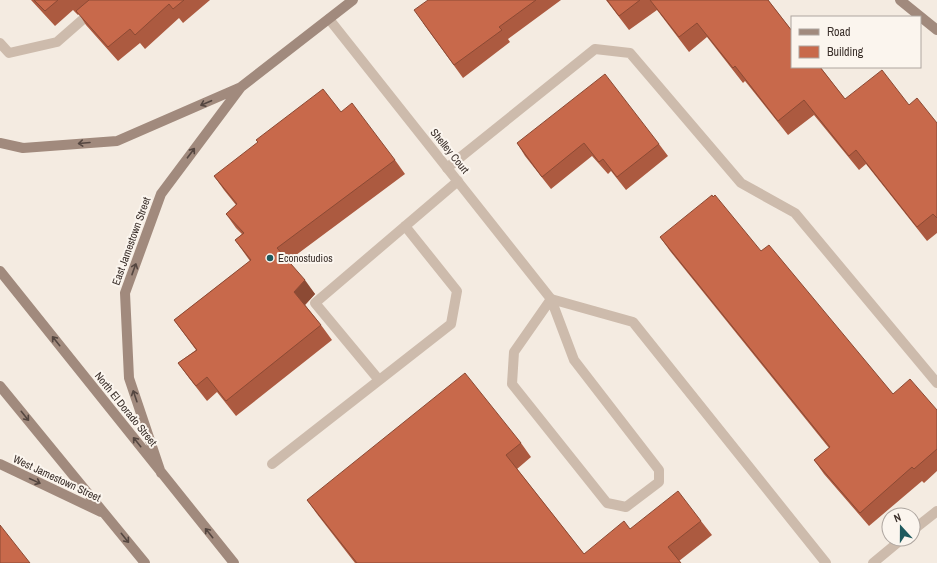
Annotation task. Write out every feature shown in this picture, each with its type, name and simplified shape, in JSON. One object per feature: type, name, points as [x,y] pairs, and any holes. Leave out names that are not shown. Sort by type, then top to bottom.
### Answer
[{"type":"street","points":[[0,43],[9,53],[57,42],[105,0]]},
{"type":"street","name":"East Jamestown Street","points":[[0,143],[23,148],[117,141],[241,87],[352,0]]},
{"type":"street","points":[[900,0],[920,16]]},
{"type":"street","points":[[921,17],[937,30]]},
{"type":"street","name":"Shelley Court","points":[[330,18],[551,299],[574,360],[659,470],[659,482],[626,507],[607,503],[512,384],[514,352],[551,299]]},
{"type":"street","points":[[447,168],[595,49],[630,53],[741,183],[795,213],[937,383]]},
{"type":"street","name":"East Jamestown Street","points":[[162,472],[129,378],[125,293],[161,194],[241,87]]},
{"type":"street","points":[[379,380],[315,303],[458,181]]},
{"type":"street","points":[[272,464],[451,324],[457,291],[404,226]]},
{"type":"street","name":"North El Dorado Street","points":[[0,270],[234,563]]},
{"type":"street","points":[[551,299],[634,322],[826,563]]},
{"type":"street","points":[[0,386],[145,563]]},
{"type":"street","name":"West Jamestown Street","points":[[0,464],[105,514]]},
{"type":"street","points":[[921,524],[937,511]]},
{"type":"street","points":[[872,563],[892,547]]},
{"type":"building","points":[[34,0],[58,0],[45,11]]},
{"type":"building","points":[[89,0],[184,0],[173,9],[169,4],[135,35],[130,29],[108,47],[76,11]]},
{"type":"building","points":[[428,0],[536,0],[499,27],[502,30],[454,65],[414,10]]},
{"type":"building","points":[[607,0],[640,0],[619,16]]},
{"type":"building","points":[[650,0],[768,0],[791,30],[791,68],[821,68],[845,99],[882,70],[909,105],[917,98],[937,123],[937,218],[933,214],[917,227],[856,150],[849,156],[804,100],[778,121],[735,66],[733,68],[697,23],[679,37]]},
{"type":"building","points":[[605,74],[659,144],[617,177],[603,159],[599,162],[584,143],[542,177],[517,143]]},
{"type":"building","name":"Econostudios","points":[[323,89],[341,112],[352,103],[395,160],[277,248],[305,280],[294,292],[321,325],[226,401],[207,377],[196,386],[178,363],[197,350],[174,320],[251,260],[235,240],[244,233],[226,214],[237,204],[214,176],[258,142],[256,140]]},
{"type":"building","points":[[712,195],[713,197],[715,195],[761,251],[769,245],[893,394],[910,379],[937,410],[937,449],[914,469],[912,467],[860,513],[814,460],[830,447],[660,237]]},
{"type":"building","points":[[465,373],[521,443],[506,455],[584,554],[624,521],[630,529],[678,491],[701,521],[668,547],[681,563],[357,563],[307,500]]},
{"type":"building","points":[[0,525],[30,563],[0,563]]},
{"type":"place","name":"Econostudios","points":[[270,258]]}]
